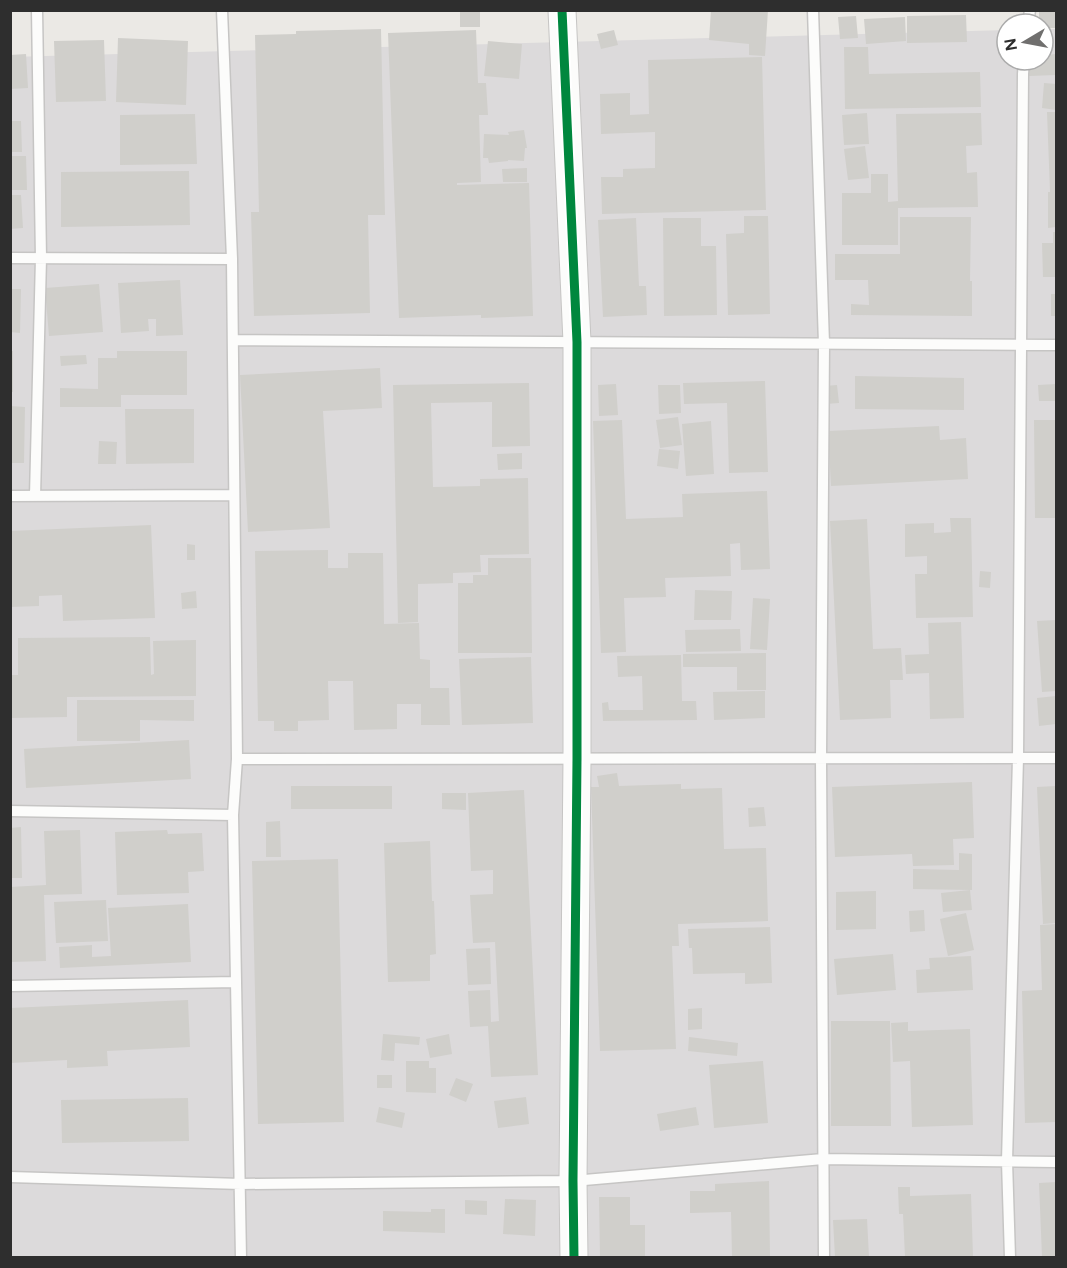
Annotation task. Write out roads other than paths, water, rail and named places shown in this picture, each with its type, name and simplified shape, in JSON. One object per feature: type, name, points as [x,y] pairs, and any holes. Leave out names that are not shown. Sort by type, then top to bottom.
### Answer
[{"type":"street","points":[[562,10],[577,342],[574,1257]]},
{"type":"lane","points":[[35,496],[41,258],[37,10]]},
{"type":"lane","points":[[222,10],[232,259],[237,759],[234,815],[241,1257]]},
{"type":"lane","points":[[813,10],[824,344],[821,758],[824,1257]]},
{"type":"lane","points":[[1010,1257],[1007,1161],[1018,758],[1023,72]]},
{"type":"lane","points":[[10,258],[232,259]]},
{"type":"lane","points":[[233,340],[1056,345]]},
{"type":"lane","points":[[10,496],[234,495]]},
{"type":"lane","points":[[237,759],[1056,758]]},
{"type":"lane","points":[[10,811],[234,815]]},
{"type":"lane","points":[[10,986],[236,982]]},
{"type":"lane","points":[[10,1177],[241,1184],[573,1181],[823,1159],[1056,1162]]}]
